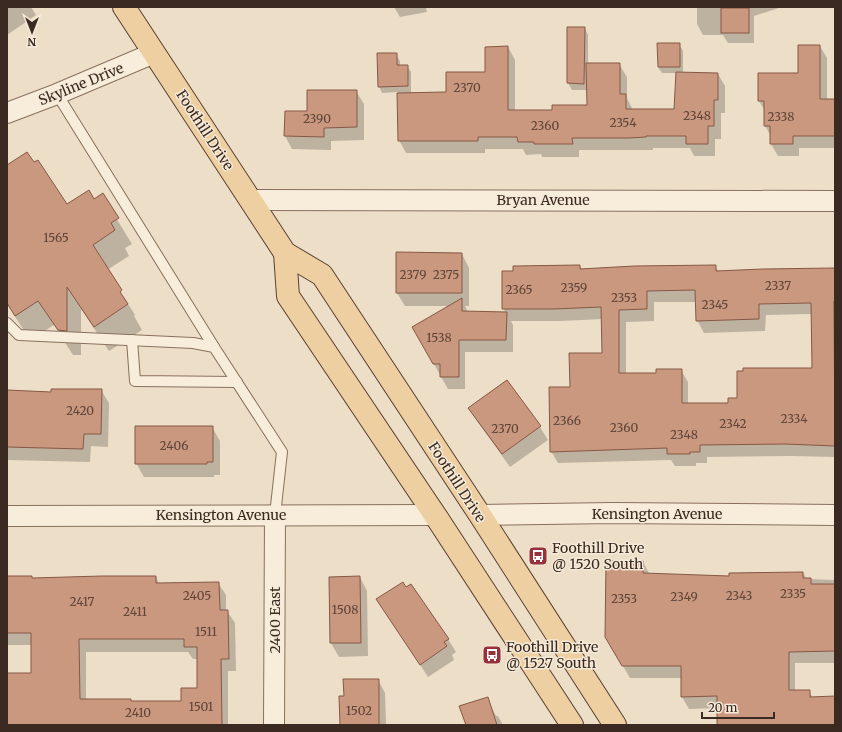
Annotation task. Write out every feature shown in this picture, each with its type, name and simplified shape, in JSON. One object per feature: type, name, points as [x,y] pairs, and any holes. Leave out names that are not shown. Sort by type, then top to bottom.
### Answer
[{"type":"main road","name":"Foothill Drive","points":[[124,7],[285,253],[322,275],[480,515],[615,725]]},
{"type":"main road","name":"Foothill Drive","points":[[285,253],[288,296],[572,725]]},
{"type":"street","name":"Skyline Drive","points":[[7,113],[57,94],[154,53]]},
{"type":"street","name":"Bryan Avenue","points":[[251,200],[835,201]]},
{"type":"street","name":"Kensington Avenue","points":[[480,515],[613,513],[835,515]]},
{"type":"street","name":"2400 East","points":[[274,725],[275,515]]},
{"type":"street","name":"Kensington Avenue","points":[[7,516],[434,515]]},
{"type":"lane","points":[[57,94],[214,347],[282,452],[275,515]]},
{"type":"lane","points":[[7,323],[19,335],[193,343],[214,347]]},
{"type":"lane","points":[[132,340],[135,381],[237,382]]},
{"type":"building","points":[[721,8],[749,8],[749,33],[721,33]]},
{"type":"building","points":[[567,27],[585,27],[584,84],[567,83]]},
{"type":"building","points":[[657,43],[680,43],[680,67],[658,67]]},
{"type":"building","points":[[798,45],[820,45],[820,99],[835,99],[835,136],[793,136],[793,144],[770,144],[770,126],[764,126],[764,101],[758,101],[758,73],[798,73]]},
{"type":"building","points":[[508,46],[508,110],[552,110],[552,105],[587,105],[586,63],[620,63],[620,94],[626,94],[626,109],[674,109],[676,72],[718,73],[718,100],[714,100],[714,126],[708,126],[708,144],[686,144],[686,136],[572,138],[573,144],[534,144],[534,142],[518,142],[517,137],[478,137],[478,141],[398,141],[397,93],[446,92],[446,72],[485,72],[485,47]]},
{"type":"building","points":[[377,53],[397,53],[397,65],[408,65],[408,86],[378,87]]},
{"type":"building","points":[[307,90],[357,90],[357,127],[324,128],[324,137],[284,136],[285,111],[307,111]]},
{"type":"building","points":[[27,152],[34,162],[38,160],[67,204],[89,190],[94,199],[103,193],[119,218],[111,223],[115,230],[93,245],[122,290],[120,292],[128,304],[94,327],[67,287],[67,331],[58,330],[38,301],[15,316],[7,303],[7,165]]},
{"type":"building","points":[[396,252],[462,253],[462,293],[396,293]]},
{"type":"building","points":[[580,265],[580,269],[634,266],[716,265],[716,271],[835,268],[835,446],[785,444],[700,445],[700,452],[690,452],[690,454],[667,454],[667,448],[550,452],[549,387],[570,387],[569,353],[602,353],[601,307],[502,309],[502,271],[513,271],[513,266]],"holes":[[[695,290],[696,321],[759,319],[759,304],[811,303],[812,368],[743,368],[743,371],[737,371],[737,398],[728,398],[728,403],[682,403],[682,369],[656,369],[656,373],[619,373],[619,310],[647,309],[647,291]]]},
{"type":"building","points":[[462,298],[462,311],[507,312],[506,340],[459,340],[459,377],[440,377],[440,364],[433,364],[412,327]]},
{"type":"building","points":[[507,380],[541,426],[502,454],[468,408]]},
{"type":"building","points":[[51,389],[102,389],[101,434],[84,434],[83,449],[7,447],[7,390],[51,392]]},
{"type":"building","points":[[135,426],[213,426],[213,462],[207,462],[207,464],[135,464]]},
{"type":"building","points":[[606,561],[643,561],[643,573],[729,576],[729,573],[803,572],[803,578],[811,578],[811,584],[835,584],[835,651],[789,652],[789,690],[810,690],[810,697],[835,696],[835,725],[717,725],[717,696],[681,697],[681,666],[622,666],[605,637]]},
{"type":"building","points":[[7,576],[32,576],[32,578],[156,576],[156,583],[219,582],[220,610],[228,610],[229,659],[221,659],[222,725],[7,725],[7,673],[31,673],[31,633],[7,633]],"holes":[[[79,639],[184,639],[184,647],[197,647],[197,688],[181,688],[181,701],[80,699]]]},
{"type":"building","points":[[360,576],[361,643],[330,643],[329,577]]},
{"type":"building","points":[[403,582],[406,587],[411,584],[449,639],[444,642],[447,646],[420,665],[376,599]]},
{"type":"building","points":[[343,679],[379,679],[379,725],[340,725],[339,696],[344,696]]},
{"type":"building","points":[[488,697],[497,725],[466,725],[459,706]]},
{"type":"place","name":"Foothill Drive @ 1520 South","points":[[538,556]]},
{"type":"place","name":"Foothill Drive @ 1527 South","points":[[492,655]]}]
